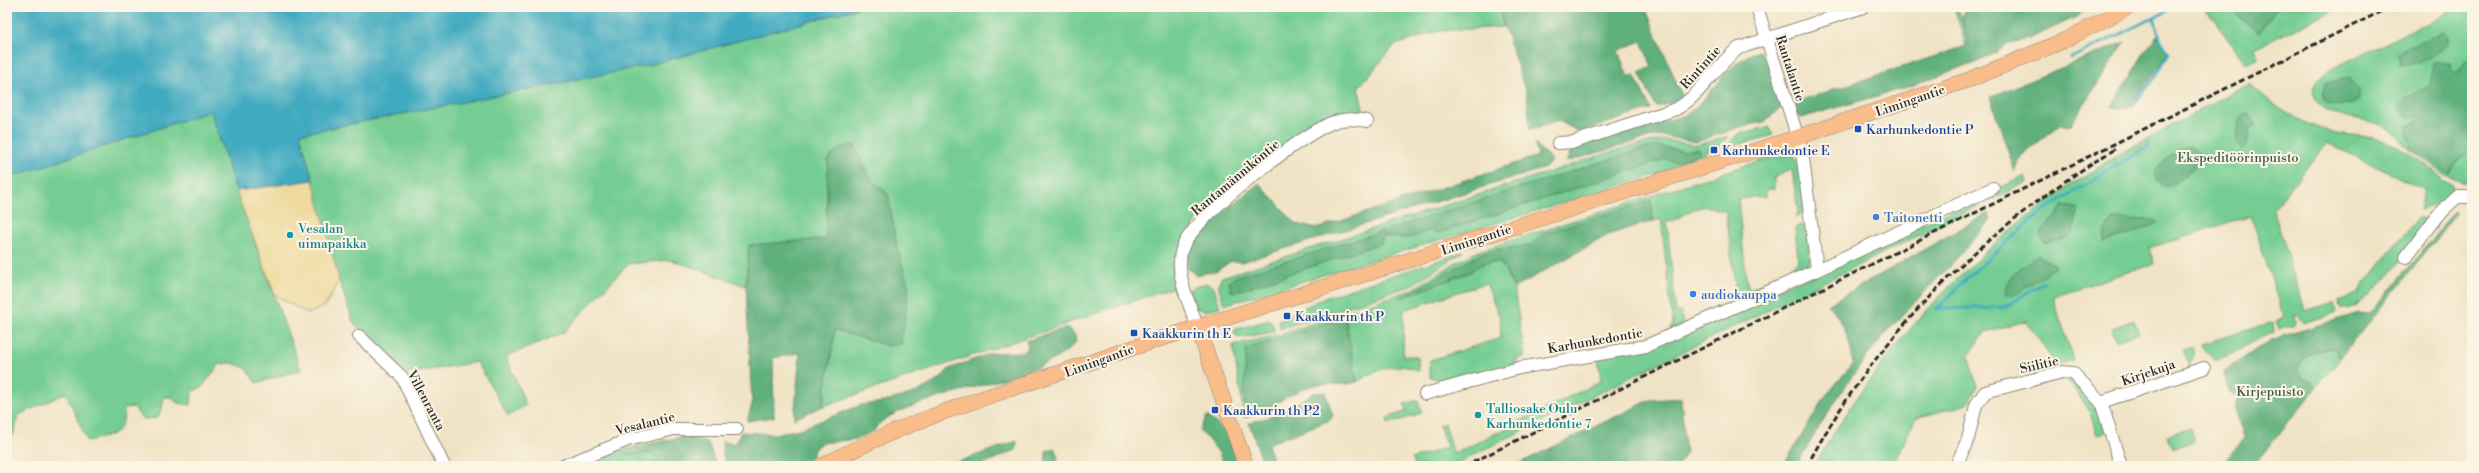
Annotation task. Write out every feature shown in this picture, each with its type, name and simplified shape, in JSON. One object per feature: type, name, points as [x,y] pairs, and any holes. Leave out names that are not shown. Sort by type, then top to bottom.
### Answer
[{"type":"main road","name":"Limingantie","points":[[822,466],[925,418],[1065,372],[1138,346],[1798,137],[1971,79],[2063,41],[2129,7]]},
{"type":"main road","points":[[1198,328],[1246,466]]},
{"type":"street","name":"Rantalantie","points":[[1756,7],[1798,137]]},
{"type":"street","name":"Rintintie","points":[[1558,143],[1574,142],[1676,109],[1695,94],[1732,53],[1749,44],[1766,38],[1863,7]]},
{"type":"street","name":"Rantamänniköntie","points":[[1198,328],[1181,272],[1182,249],[1191,233],[1239,188],[1310,134],[1332,122],[1348,118],[1367,121]]},
{"type":"street","points":[[1798,137],[1817,270]]},
{"type":"street","name":"Karhunkedontie","points":[[1425,394],[1505,371],[1646,346],[1817,270],[1993,188]]},
{"type":"street","points":[[2406,257],[2437,216],[2457,197],[2472,196]]},
{"type":"street","name":"Villenranta","points":[[359,336],[402,377],[444,466]]},
{"type":"street","name":"Kirjekuja","points":[[2101,402],[2204,368]]},
{"type":"street","name":"Siilitie","points":[[1956,466],[1968,440],[1976,405],[1982,395],[1988,390],[2068,372],[2077,376],[2101,402],[2121,466]]},
{"type":"street","name":"Vesalantie","points":[[563,466],[628,440],[674,429],[737,428]]},
{"type":"green space","points":[[862,7],[1498,7],[1504,27],[1439,31],[1395,45],[1358,88],[1366,118],[1358,116],[1355,108],[1331,119],[1195,222],[1178,286],[823,406],[835,329],[889,346],[909,288],[897,248],[888,194],[870,179],[854,145],[828,159],[826,239],[749,245],[746,286],[671,260],[628,264],[564,332],[506,357],[526,405],[508,416],[477,362],[407,374],[353,322],[339,280],[299,134],[646,66]]},
{"type":"green space","points":[[1498,7],[1645,7],[1682,96],[1672,103],[1656,107],[1639,73],[1652,67],[1641,41],[1618,51],[1628,77],[1634,75],[1651,109],[1579,132],[1559,121],[1530,130],[1527,96]]},
{"type":"green space","points":[[1954,7],[1957,7],[1969,45],[1966,46]]},
{"type":"green space","points":[[1966,7],[2090,7],[2076,17],[2029,39],[2008,43],[1999,51],[1977,61],[1911,86],[1801,118],[1798,115],[1796,102],[1969,45],[1961,17]]},
{"type":"green space","points":[[2204,7],[2228,7],[2259,33],[2277,8],[2341,7],[2255,48],[2259,58],[2246,64]]},
{"type":"green space","points":[[2228,7],[2242,7],[2247,10],[2249,7],[2281,7],[2277,8],[2259,33]]},
{"type":"green space","points":[[2455,7],[2472,7],[2472,184],[2453,179],[2436,169],[2404,144],[2389,129],[2372,122],[2330,112],[2322,107],[2316,100],[2313,90],[2318,79],[2329,70],[2441,17]]},
{"type":"green space","points":[[2443,32],[2448,36],[2448,43],[2439,51],[2419,62],[2406,65],[2400,64],[2398,54],[2403,49]]},
{"type":"green space","points":[[2157,36],[2168,53],[2130,107],[2118,108],[2112,106],[2144,53]]},
{"type":"green space","points":[[2125,42],[2071,124],[2067,126],[2061,124],[2021,156],[2015,172],[1990,97]]},
{"type":"green space","points":[[1759,51],[1766,58],[1784,106],[1764,122],[1743,126],[1696,142],[1663,136],[1648,138],[1566,162],[1572,148],[1686,115],[1704,99],[1729,70],[1738,62]]},
{"type":"green space","points":[[2466,61],[2472,64],[2472,148],[2456,163],[2450,174],[2410,147],[2407,126],[2423,118],[2406,116],[2397,108],[2406,98],[2430,86],[2433,62],[2451,63],[2451,70],[2456,74]]},
{"type":"green space","points":[[2348,78],[2359,90],[2359,100],[2355,103],[2342,106],[2325,101],[2323,93],[2325,83]]},
{"type":"green space","name":"Ekspeditöörinpuisto","points":[[2250,83],[2252,89],[2254,87],[2282,110],[2314,126],[2337,133],[2378,139],[2399,147],[2452,185],[2454,195],[2441,203],[2420,210],[2425,190],[2327,143],[2273,209],[2305,311],[2335,302],[2337,312],[2303,323],[2297,314],[2294,315],[2295,323],[2293,326],[2279,329],[2276,321],[2284,318],[2251,215],[2149,248],[2154,264],[2053,296],[2073,360],[2056,365],[2026,321],[1985,332],[1968,355],[1977,386],[1968,404],[1916,418],[1892,466],[1814,466],[1868,383],[1898,344],[1931,306],[1965,271],[2002,238],[2040,207],[2101,165]]},
{"type":"green space","points":[[211,111],[236,191],[301,370],[256,383],[246,368],[232,363],[220,364],[202,387],[192,392],[191,405],[177,403],[172,397],[164,397],[162,409],[157,418],[142,419],[134,407],[124,408],[124,417],[119,429],[109,436],[87,441],[66,393],[19,415],[13,435],[7,442],[7,174],[19,174]]},
{"type":"green space","points":[[2249,113],[2256,125],[2250,128],[2247,147],[2243,149],[2238,142],[2237,132],[2243,115]]},
{"type":"green space","points":[[1768,127],[1773,135],[1726,148],[1737,134]]},
{"type":"green space","points":[[1729,136],[1720,146],[1705,151],[1706,154],[1682,167],[1224,305],[1218,284],[1222,277],[1624,148],[1663,140],[1697,145]]},
{"type":"green space","points":[[1534,143],[1552,160],[1545,168],[1242,262],[1231,261],[1217,271],[1196,275],[1188,269],[1187,252],[1200,230],[1259,183],[1296,224],[1319,228],[1538,156]]},
{"type":"green space","points":[[854,145],[870,179],[888,194],[897,248],[909,288],[901,344],[889,346],[835,330],[823,406],[794,419],[800,353],[773,358],[774,417],[747,421],[752,404],[746,286],[749,245],[826,239],[828,159],[840,148]]},
{"type":"green space","points":[[1658,146],[1684,151],[1698,148],[1700,153],[1676,162],[1666,159],[1438,233],[1430,231],[1409,238],[1386,237],[1387,230],[1642,149]]},
{"type":"green space","points":[[2185,147],[2191,147],[2203,156],[2203,159],[2172,185],[2161,185],[2156,179],[2156,172],[2158,168],[2167,159]]},
{"type":"green space","points":[[1794,155],[1800,168],[1804,212],[1795,218],[1798,212],[1792,170],[1774,177],[1774,189],[1766,190],[1766,196],[1738,199],[1746,276],[1749,289],[1773,279],[1775,281],[1773,286],[1734,302],[1736,295],[1726,211],[1711,207],[1692,210],[1667,222],[1676,312],[1681,312],[1683,323],[1671,329],[1670,327],[1673,326],[1661,219],[1653,221],[1651,201],[1542,234],[1532,245],[1495,250],[1405,296],[1470,272],[1484,263],[1501,263],[1514,288],[1525,357],[1517,359],[1516,364],[1449,383],[1430,377],[1430,360],[1501,338],[1500,318],[1486,283],[1404,310],[1403,356],[1417,356],[1419,371],[1403,366],[1395,366],[1379,370],[1357,382],[1345,317],[1244,394],[1247,417],[1244,417],[1233,345],[1279,335],[1411,290],[1458,261],[1482,250],[1775,156]]},
{"type":"green space","points":[[2025,176],[2027,182],[1463,460],[1450,466],[1414,466],[1412,459],[1447,447],[1439,425],[1445,423],[1454,454],[1601,381],[1598,358],[1817,274]]},
{"type":"green space","points":[[1651,200],[1653,221],[1608,235],[1514,288],[1501,263],[1492,262],[1481,265],[1470,272],[1400,298],[1481,254],[1495,250],[1532,245],[1542,234]]},
{"type":"green space","points":[[2063,206],[2077,208],[2076,224],[2074,229],[2071,234],[2062,240],[2046,243],[2043,240],[2042,232]]},
{"type":"green space","name":"Kirjepuisto","points":[[2455,211],[2456,214],[2341,357],[2337,355],[2338,349],[2326,348],[2313,352],[2299,365],[2297,371],[2299,375],[2313,384],[2316,388],[2253,466],[2221,466],[2244,438],[2235,410],[2237,397],[2229,391],[2223,372],[2270,340],[2359,313],[2370,314]]},
{"type":"green space","points":[[1988,213],[1991,220],[1890,329],[1865,359],[1834,404],[1796,466],[1783,466],[1827,394],[1852,365],[1851,351],[1846,332],[1837,315],[1827,305]]},
{"type":"green space","points":[[2418,217],[2426,220],[2428,225],[2401,261],[2364,300],[2352,307],[2342,309],[2339,301],[2356,295]]},
{"type":"green space","points":[[2114,219],[2155,220],[2157,222],[2156,224],[2104,243],[2105,230]]},
{"type":"green space","points":[[1802,225],[1807,228],[1810,261],[1806,269],[1791,278],[1785,273],[1798,261],[1795,227]]},
{"type":"green space","points":[[1383,231],[1384,234],[1381,243],[1235,292],[1231,291],[1229,282],[1232,278]]},
{"type":"green space","points":[[1463,252],[1410,286],[1280,329],[1278,320],[1293,317],[1292,313],[1327,297]]},
{"type":"green space","points":[[2037,256],[2056,265],[2017,294],[2007,296],[2007,284],[2014,273]]},
{"type":"green space","points":[[1206,283],[1214,287],[1220,307],[1205,311],[1195,308],[1189,289]]},
{"type":"green space","points":[[1345,317],[1357,382],[1311,386],[1247,417],[1244,394],[1246,349]]},
{"type":"green space","points":[[1270,320],[1275,330],[1273,332],[1238,338],[1233,330]]},
{"type":"green space","points":[[2134,320],[2139,333],[2116,341],[2112,328]]},
{"type":"green space","points":[[2273,322],[2274,332],[2214,361],[2211,356],[2205,352],[2202,344]]},
{"type":"green space","points":[[1067,327],[1075,335],[1076,342],[1059,356],[1033,369],[908,408],[886,419],[874,431],[856,439],[821,443],[815,448],[811,458],[802,465],[726,466],[722,451],[722,441],[732,444],[737,442],[741,432],[774,434],[800,429],[861,405],[884,402],[917,392],[939,380],[949,369],[991,353],[1023,352],[1028,348],[1026,341]]},
{"type":"green space","points":[[2194,347],[2194,355],[2189,367],[2183,350]]},
{"type":"green space","points":[[2334,348],[2338,349],[2338,355],[2341,357],[2316,388],[2313,384],[2299,375],[2297,371],[2299,365],[2306,357],[2322,350]]},
{"type":"green space","points":[[2066,375],[2096,402],[2106,433],[2097,435],[2089,410],[2066,378],[2031,387],[2031,385]]},
{"type":"green space","points":[[1325,392],[1333,416],[1330,420],[1268,444],[1274,466],[1264,466],[1249,423],[1276,415],[1314,393]]},
{"type":"green space","points":[[1681,398],[1686,453],[1677,466],[1590,466],[1587,464],[1574,466],[1514,466],[1650,400]]},
{"type":"green space","points":[[1418,400],[1422,413],[1388,424],[1387,418],[1407,411],[1404,404]]},
{"type":"green space","points":[[1207,416],[1227,432],[1239,466],[1224,466],[1219,453],[1200,430]]},
{"type":"green space","points":[[2190,428],[2194,441],[2172,449],[2167,436]]},
{"type":"green space","points":[[685,436],[708,442],[716,466],[650,466],[659,457],[649,453],[628,455],[623,453],[626,449]]},
{"type":"green space","points":[[1017,441],[1016,450],[978,466],[946,466]]},
{"type":"green space","points":[[1054,448],[1058,454],[1057,466],[1045,466],[1046,451]]},
{"type":"green space","points":[[626,449],[623,453],[628,455],[649,454],[660,458],[650,466],[604,466],[601,457]]},
{"type":"sand","name":"Vesalan uimapaikka","points":[[313,180],[339,280],[326,305],[308,314],[275,295],[236,191]]},
{"type":"water","points":[[7,7],[862,7],[646,66],[300,134],[313,180],[236,191],[211,111],[19,174],[7,174]]},
{"type":"waterway","points":[[2071,58],[2175,7]]},
{"type":"waterway","points":[[2131,107],[2152,81],[2169,53],[2160,39],[2154,17]]},
{"type":"waterway","points":[[2043,283],[2005,307],[1937,309],[1969,276],[2041,212],[2147,147],[2148,143]]},
{"type":"railway","points":[[1465,466],[2390,7]]},
{"type":"railway","points":[[1807,466],[1835,417],[1867,371],[1902,327],[1940,286],[1981,247],[2024,211],[2070,178],[2117,148]]},
{"type":"place","name":"Karhunkedontie P","points":[[1858,129]]},
{"type":"place","name":"Karhunkedontie E","points":[[1714,150]]},
{"type":"place","name":"Taitonetti","points":[[1876,217]]},
{"type":"place","name":"Vesalan uimapaikka","points":[[290,235]]},
{"type":"place","name":"audiokauppa","points":[[1693,294]]},
{"type":"place","name":"Kaakkurin th P","points":[[1287,316]]},
{"type":"place","name":"Kaakkurin th E","points":[[1134,333]]},
{"type":"place","name":"Kaakkurin th P2","points":[[1215,410]]},
{"type":"place","name":"Talliosake Oulu Karhunkedontie 7","points":[[1478,415]]}]
